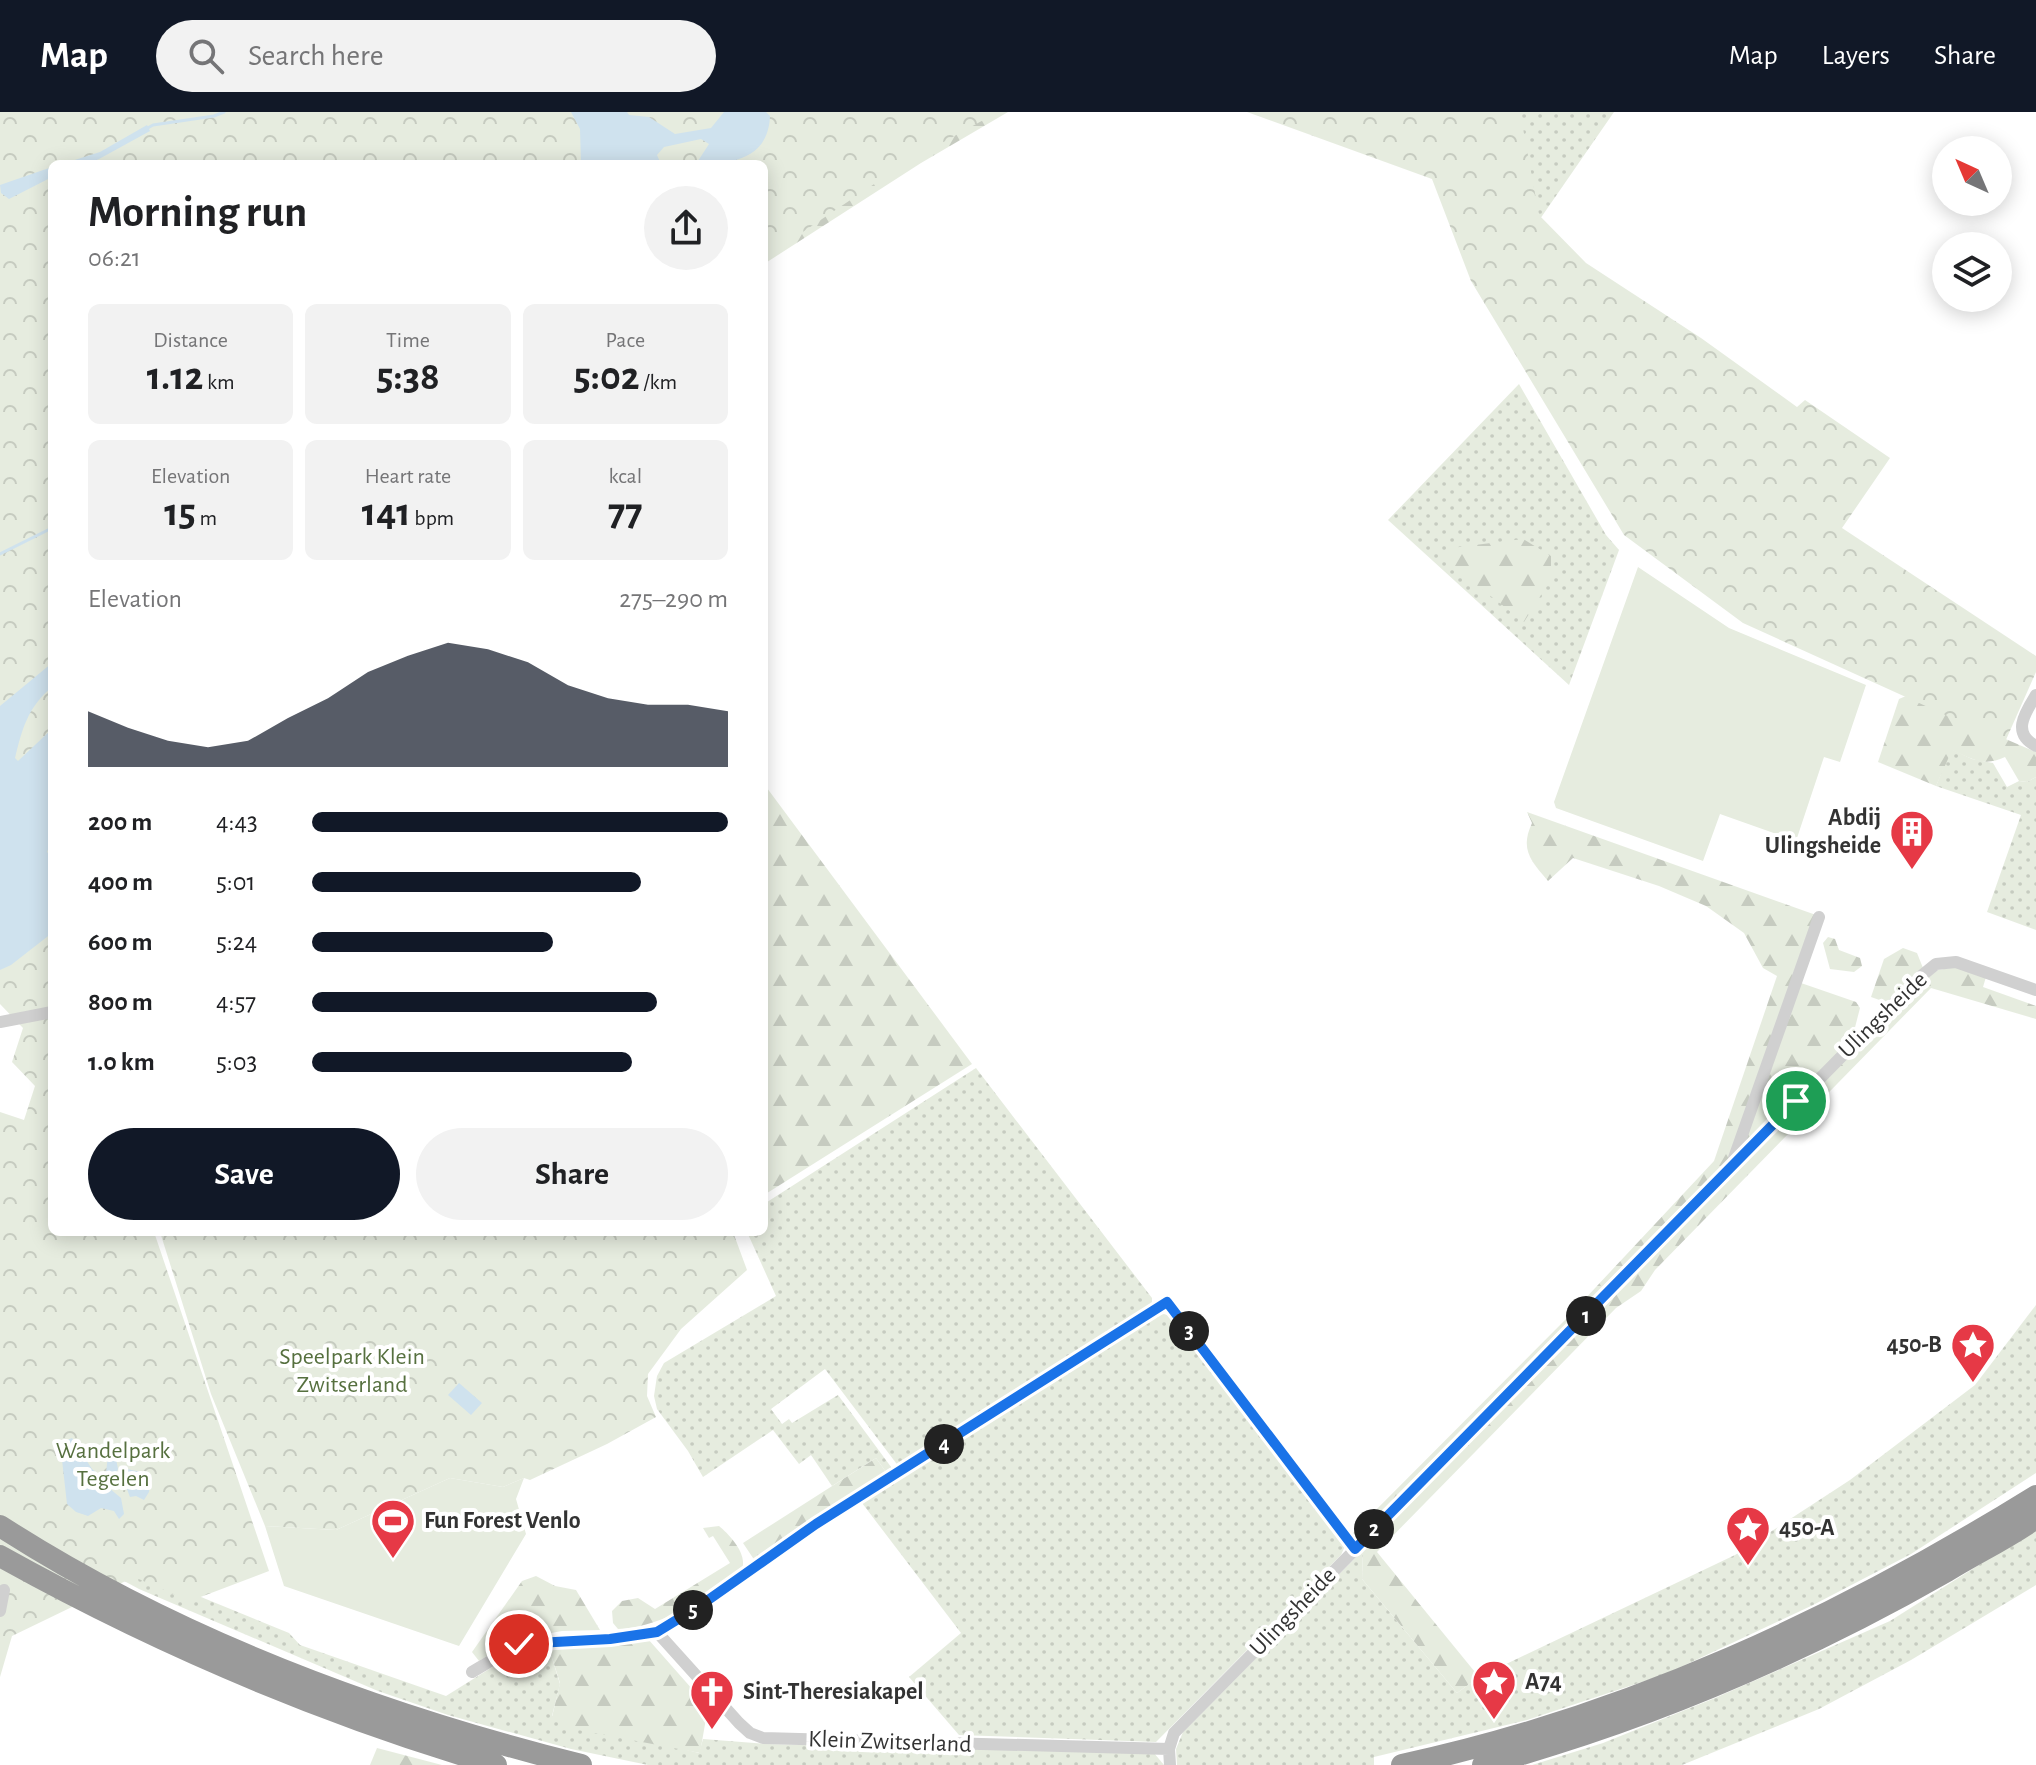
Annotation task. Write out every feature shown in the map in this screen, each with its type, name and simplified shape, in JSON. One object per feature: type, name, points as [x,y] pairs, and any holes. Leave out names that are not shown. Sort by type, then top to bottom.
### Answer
[{"type":"highway","points":[[1402,1765],[1546,1727],[1729,1661],[1832,1612],[1942,1553],[2036,1496]]},
{"type":"highway","points":[[1483,1765],[1629,1720],[1732,1680],[1892,1602],[2036,1518]]},
{"type":"highway","points":[[0,1526],[176,1624],[273,1666],[377,1707],[501,1745],[581,1765]]},
{"type":"highway","points":[[0,1556],[88,1603],[260,1683],[364,1723],[496,1765]]},
{"type":"street","points":[[2036,695],[2023,717],[2021,732],[2027,742],[2036,746]]},
{"type":"street","points":[[1737,1161],[1734,1158],[1819,917]]},
{"type":"street","name":"Ulingsheide","points":[[1169,1749],[1174,1733],[1920,977],[1936,964],[1956,962],[2036,990]]},
{"type":"street","points":[[0,1022],[48,1013]]},
{"type":"street","points":[[472,1672],[519,1644],[610,1639],[657,1632],[816,1524],[1167,1302],[1355,1549]]},
{"type":"street","points":[[0,1611],[4,1590]]},
{"type":"street","name":"Klein Zwitserland","points":[[657,1632],[739,1723],[750,1733],[763,1738],[1169,1749]]},
{"type":"street","points":[[1169,1749],[1170,1765]]},
{"type":"green space","name":"Wandelpark Tegelen","points":[[0,112],[998,112],[907,162],[768,255],[768,160],[48,160],[48,1236],[155,1236],[269,1571],[190,1601],[134,1577],[12,1636],[0,1677],[0,1112],[24,1120],[35,1086],[12,1062],[23,1028],[0,1004]]},
{"type":"green space","points":[[981,112],[1008,112],[921,163],[768,261],[768,248]]},
{"type":"green space","points":[[1247,112],[1520,112],[1539,215],[1586,263],[1701,338],[1797,407],[1805,400],[1890,458],[1842,528],[2036,656],[2036,672],[2005,742],[1743,623],[1624,535],[1471,281],[1432,179]]},
{"type":"green space","points":[[1517,112],[1614,112],[1540,219],[1535,204]]},
{"type":"green space","points":[[1519,384],[1606,535],[1619,550],[1569,685],[1388,520]]},
{"type":"green space","points":[[1523,539],[1551,556],[1551,579],[1524,622],[1443,559],[1447,551],[1459,547]]},
{"type":"green space","points":[[1638,567],[1729,628],[1866,685],[1840,762],[1824,757],[1796,841],[1720,814],[1703,861],[1556,808],[1554,802]]},
{"type":"green space","points":[[1906,696],[2036,752],[2036,777],[2027,782],[2019,781],[2005,757],[1984,762],[1952,750],[1936,786],[1878,762],[1899,699]]},
{"type":"green space","points":[[1951,749],[1972,759],[1993,763],[2007,787],[2036,777],[2036,930],[1987,912],[2021,815],[1936,786]]},
{"type":"green space","points":[[768,789],[972,1064],[768,1192]]},
{"type":"green space","points":[[1527,812],[1816,915],[1725,1168],[1358,1539],[1353,1533],[1567,1318],[1714,1161],[1777,976],[1763,968],[1744,933],[1706,906],[1659,886],[1573,858],[1548,881],[1529,854],[1527,840],[1532,823]]},
{"type":"green space","points":[[1828,937],[1835,939],[1839,950],[1860,958],[1862,966],[1854,972],[1830,969],[1823,943]]},
{"type":"green space","points":[[1903,948],[1917,953],[1923,968],[1888,1003],[1871,997],[1884,959]]},
{"type":"green space","points":[[1956,967],[1986,977],[1983,987],[2036,1006],[2036,1019],[1931,988],[1655,1270],[1641,1291],[1616,1308],[1377,1552],[1479,1677],[1457,1693],[1362,1579],[1363,1550],[1924,980],[1938,970]]},
{"type":"green space","points":[[1801,983],[1856,1002],[1860,1008],[1852,1039],[1748,1144],[1742,1141]]},
{"type":"green space","points":[[976,1068],[1152,1298],[1152,1303],[899,1467],[825,1369],[771,1409],[782,1424],[789,1419],[792,1423],[838,1395],[894,1471],[888,1475],[876,1458],[832,1486],[811,1455],[799,1464],[773,1430],[703,1477],[657,1409],[654,1396],[657,1376],[664,1363],[776,1296],[749,1236],[768,1236],[768,1201]]},
{"type":"green space","name":"Speelpark Klein Zwitserland","points":[[161,1236],[734,1236],[747,1270],[681,1329],[648,1374],[647,1396],[656,1417],[530,1480],[524,1478],[503,1487],[450,1478],[336,1530],[265,1526],[211,1394]]},
{"type":"green space","points":[[2036,1305],[2036,1473],[1911,1554],[1813,1605],[1666,1674],[1527,1720],[1374,1757],[1374,1765],[1177,1765],[1176,1749],[1183,1732],[1363,1550],[1362,1579],[1457,1693],[1479,1677],[1735,1555],[1850,1480],[1975,1385]]},
{"type":"green space","points":[[1164,1314],[1170,1316],[1345,1546],[1341,1555],[1156,1742],[959,1735],[909,1677],[961,1633],[862,1503]]},
{"type":"green space","points":[[876,1458],[888,1475],[755,1561],[743,1543]]},
{"type":"green space","name":"Fun Forest Venlo","points":[[450,1478],[503,1487],[524,1478],[516,1499],[526,1534],[459,1646],[284,1586],[265,1526],[336,1530]]},
{"type":"green space","points":[[719,1526],[741,1553],[743,1567],[740,1573],[672,1615],[646,1625],[618,1629],[613,1623],[612,1611],[622,1601],[638,1598],[655,1609],[730,1563],[713,1536],[709,1538],[703,1528]]},
{"type":"green space","points":[[2036,1529],[2036,1585],[1911,1660],[1819,1709],[1682,1765],[1532,1765],[1603,1743],[1715,1698],[1890,1621]]},
{"type":"green space","points":[[74,1545],[289,1633],[300,1645],[446,1696],[515,1653],[549,1648],[560,1684],[552,1716],[699,1753],[703,1739],[766,1744],[1154,1753],[1164,1765],[648,1765],[571,1749],[448,1715],[378,1691],[139,1589],[74,1554]]},
{"type":"green space","points":[[536,1576],[555,1586],[576,1590],[600,1630],[562,1631],[513,1640],[479,1661],[472,1652],[522,1581]]},
{"type":"green space","points":[[648,1639],[708,1707],[700,1753],[568,1728],[552,1717],[560,1683],[549,1648],[612,1646]]},
{"type":"green space","points":[[377,1748],[442,1765],[370,1765]]},
{"type":"water","points":[[571,112],[627,112],[629,115],[649,117],[675,134],[711,128],[724,112],[766,112],[770,116],[762,143],[753,152],[735,160],[699,160],[709,144],[701,139],[664,147],[657,155],[659,160],[581,160],[580,129]]},
{"type":"water","points":[[147,125],[150,131],[97,160],[75,160],[100,152]]},
{"type":"water","points":[[48,168],[48,179],[9,199],[1,193],[0,185]]},
{"type":"water","points":[[48,666],[48,691],[27,719],[15,758],[18,761],[48,733],[48,936],[0,970],[0,706]]},
{"type":"water","points":[[459,1383],[482,1403],[471,1415],[448,1395]]},
{"type":"water","points":[[72,1438],[92,1469],[101,1476],[106,1473],[108,1455],[115,1454],[118,1469],[109,1488],[121,1498],[124,1514],[119,1519],[114,1511],[101,1508],[88,1516],[76,1512],[67,1504],[61,1451],[65,1441]]},
{"type":"water","points":[[127,1469],[151,1476],[149,1492],[144,1500],[130,1497],[122,1476]]},
{"type":"waterway","points":[[146,129],[153,125],[224,112]]},
{"type":"waterway","points":[[0,554],[48,530]]},
{"type":"place","name":"Abdij Ulingsheide","points":[[1912,871]]},
{"type":"place","name":"450-B","points":[[1973,1384]]},
{"type":"place","name":"Fun Forest Venlo","points":[[393,1560]]},
{"type":"place","name":"450-A","points":[[1748,1567]]},
{"type":"place","name":"A74","points":[[1494,1721]]},
{"type":"place","name":"Sint-Theresiakapel","points":[[712,1731]]},
{"type":"route","points":[[519,1644],[610,1639],[657,1632],[816,1524],[1167,1302],[1355,1549],[1796,1101]]}]
